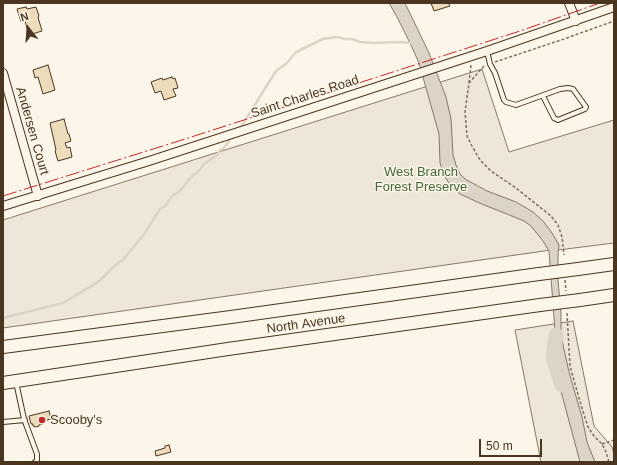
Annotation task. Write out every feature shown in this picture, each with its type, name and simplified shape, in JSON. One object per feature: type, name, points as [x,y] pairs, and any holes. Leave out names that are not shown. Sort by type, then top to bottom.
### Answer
[{"type":"main road","name":"North Avenue","points":[[3,347],[614,264]]},
{"type":"main road","name":"North Avenue","points":[[3,383],[614,295]]},
{"type":"street","points":[[569,3],[576,21]]},
{"type":"street","name":"Saint Charles Road","points":[[3,206],[149,161],[472,56],[614,7]]},
{"type":"street","name":"Andersen Court","points":[[3,74],[38,196]]},
{"type":"lane","points":[[487,51],[490,64],[506,102],[516,105],[560,90],[573,88],[586,107],[585,109],[558,120],[554,118],[543,96]]},
{"type":"lane","points":[[16,381],[25,420],[37,454],[37,461],[35,462]]},
{"type":"lane","points":[[3,422],[25,420]]},
{"type":"path","points":[[469,83],[484,66],[564,40],[614,21]]},
{"type":"path","points":[[472,56],[465,112],[467,136],[480,160],[491,171],[516,188],[551,216],[558,225],[562,238],[564,255]]},
{"type":"path","points":[[565,276],[566,291]]},
{"type":"path","points":[[567,313],[569,355],[581,405],[588,426],[594,436],[602,444],[609,462]]},
{"type":"path","points":[[602,444],[614,440]]},
{"type":"green space","name":"West Branch Forest Preserve","points":[[482,69],[509,152],[614,120],[614,243],[558,249],[3,328],[3,220]]},
{"type":"green space","points":[[573,321],[594,426],[612,447],[614,462],[541,462],[515,330]]},
{"type":"shaded area","points":[[389,3],[405,3],[429,53],[446,97],[451,119],[453,155],[460,174],[465,179],[487,191],[516,202],[533,212],[543,221],[559,245],[558,280],[561,336],[587,442],[595,462],[580,462],[558,380],[555,363],[550,349],[555,331],[549,251],[531,226],[524,221],[460,194],[450,185],[444,175],[440,163],[439,134],[419,63]]},
{"type":"building","points":[[431,3],[448,3],[450,6],[434,11]]},
{"type":"building","points":[[26,7],[27,9],[36,7],[42,31],[29,35],[25,21],[21,22],[17,9]]},
{"type":"building","points":[[48,65],[55,90],[43,94],[38,77],[35,78],[33,70]]},
{"type":"building","points":[[172,77],[173,79],[175,78],[178,88],[173,89],[176,96],[164,100],[161,91],[155,93],[151,82],[162,78],[163,80]]},
{"type":"building","points":[[64,119],[71,141],[65,143],[67,148],[70,147],[72,157],[58,161],[50,123]]},
{"type":"building","points":[[49,411],[51,419],[42,421],[43,424],[36,427],[31,424],[29,416]]},
{"type":"building","points":[[169,445],[171,452],[156,456],[155,451]]},
{"type":"waterway","points":[[241,127],[276,71],[287,63],[295,53],[300,50],[323,39],[337,37],[352,39],[360,42],[412,43]]},
{"type":"waterway","points":[[3,318],[63,303],[98,282],[123,260],[145,233],[160,209],[165,206],[174,194],[179,192],[204,164],[217,155],[230,140]]},
{"type":"waterway","points":[[556,335],[553,357],[562,385]]},
{"type":"power","points":[[3,196],[517,32],[600,3]]},
{"type":"place","name":"Scooby's","points":[[42,420]]}]
